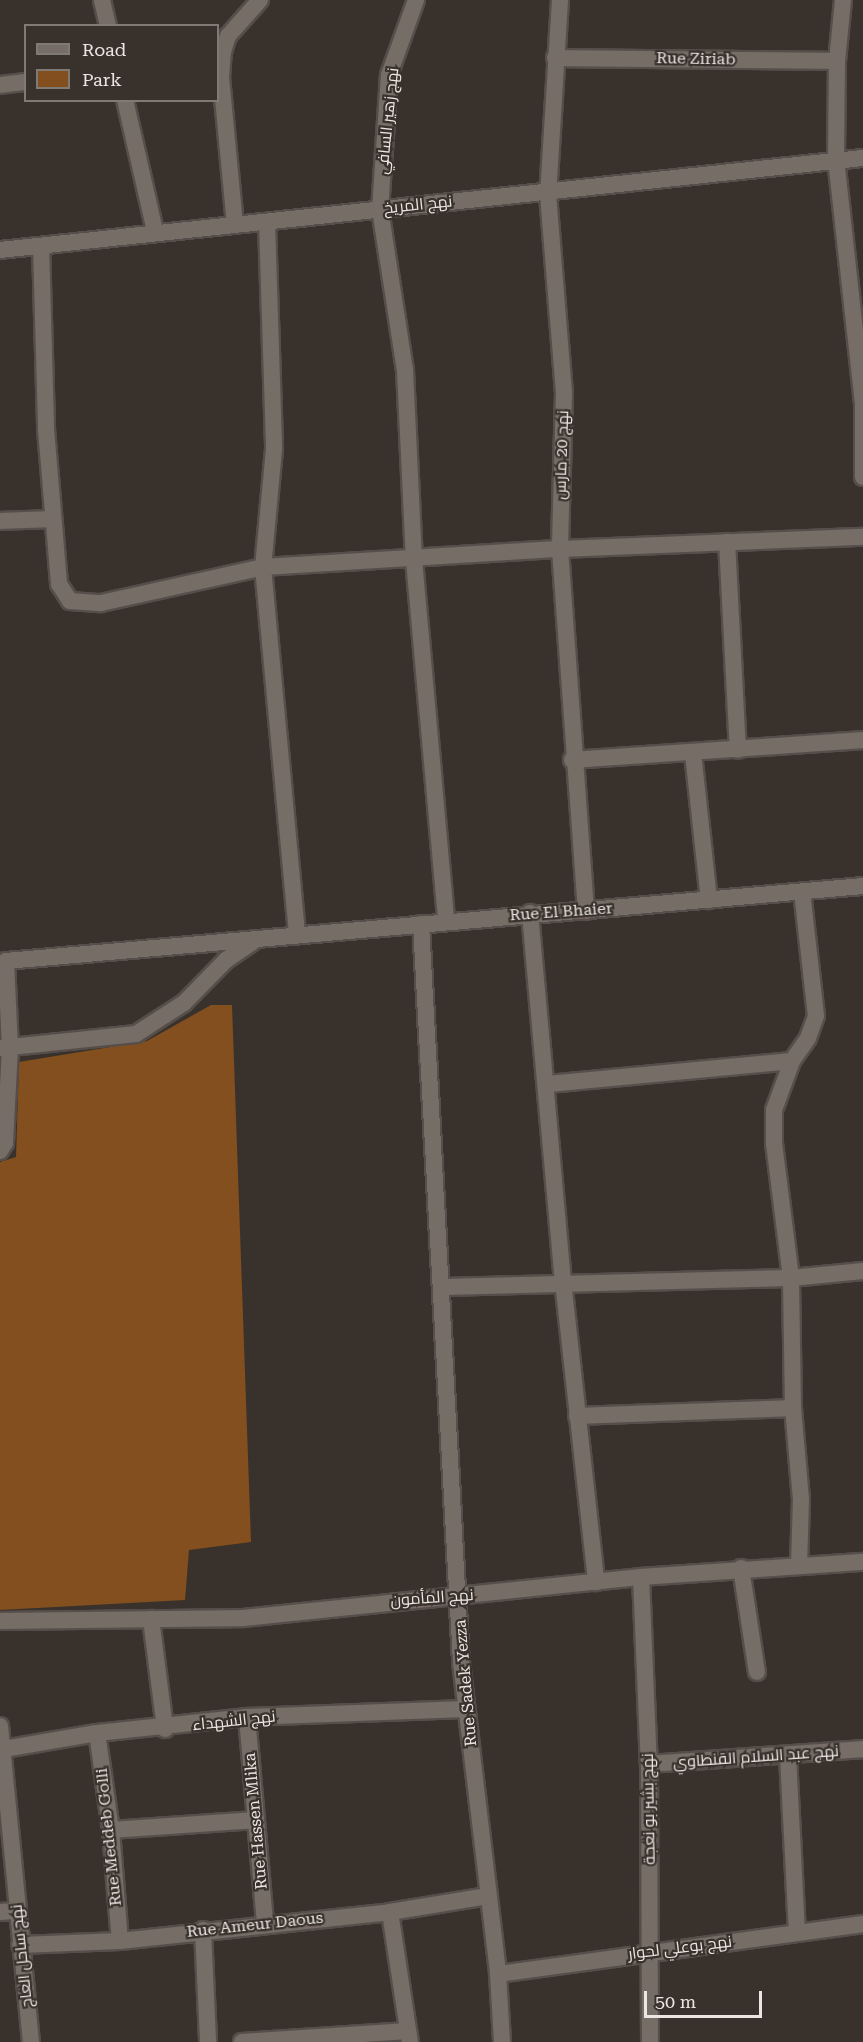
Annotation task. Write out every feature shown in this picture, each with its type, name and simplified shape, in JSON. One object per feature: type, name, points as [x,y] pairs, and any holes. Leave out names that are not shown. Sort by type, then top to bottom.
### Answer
[{"type":"street","points":[[102,0],[108,24]]},
{"type":"street","points":[[235,225],[221,78],[223,52],[228,36],[260,0]]},
{"type":"street","name":"نهج زهير السافي","points":[[416,0],[389,75],[380,209],[405,370],[414,560],[446,922]]},
{"type":"street","name":"نهج 20 مارس","points":[[560,0],[548,194],[564,393],[560,549],[572,760],[586,911]]},
{"type":"street","points":[[843,0],[837,61],[836,159],[863,405],[863,477]]},
{"type":"street","name":"Rue Ziriab","points":[[555,58],[837,61]]},
{"type":"street","points":[[0,85],[24,82]]},
{"type":"street","points":[[125,102],[154,231]]},
{"type":"street","name":"نهج المريخ","points":[[0,250],[154,231],[548,194],[836,159],[863,158]]},
{"type":"street","points":[[267,222],[274,449],[263,567],[297,935]]},
{"type":"street","points":[[41,246],[46,429],[59,584],[70,601],[78,604],[101,603],[263,567],[414,560],[560,549],[863,537]]},
{"type":"street","points":[[0,521],[53,519]]},
{"type":"street","points":[[727,542],[738,750]]},
{"type":"street","points":[[572,760],[863,740]]},
{"type":"street","points":[[693,753],[709,900]]},
{"type":"street","name":"Rue El Bhaier","points":[[3,959],[863,886]]},
{"type":"street","points":[[799,1565],[801,1499],[793,1408],[791,1278],[774,1144],[774,1110],[792,1061],[808,1038],[816,1016],[802,891]]},
{"type":"street","points":[[530,913],[548,1084],[563,1281],[596,1582]]},
{"type":"street","name":"Rue Sadek Yezza","points":[[421,924],[466,1709],[498,1974],[502,2042]]},
{"type":"street","points":[[5,1048],[136,1034],[184,1003],[226,960],[259,939]]},
{"type":"street","points":[[0,1151],[4,1143],[3,959]]},
{"type":"street","points":[[548,1084],[792,1061]]},
{"type":"street","points":[[442,1287],[563,1281],[791,1278],[863,1271]]},
{"type":"street","points":[[577,1416],[793,1408]]},
{"type":"street","name":"نهج المأمون","points":[[0,1621],[244,1618],[641,1577],[741,1568],[863,1562]]},
{"type":"street","points":[[741,1568],[757,1672]]},
{"type":"street","name":"نهج بشير بو نعجة","points":[[641,1577],[649,1764],[650,2042]]},
{"type":"street","points":[[151,1619],[165,1729]]},
{"type":"street","name":"نهج الشهداء","points":[[4,1749],[97,1733],[165,1729],[247,1717],[466,1709]]},
{"type":"street","name":"Rue Hassen Mlika","points":[[247,1717],[265,1924]]},
{"type":"street","name":"نهج ساحل العاج","points":[[0,1726],[4,1749],[8,1911],[20,1945],[31,2042]]},
{"type":"street","name":"Rue Meddeb Golli","points":[[97,1733],[111,1830],[120,1941]]},
{"type":"street","name":"نهج عبد السلام القنطاوي","points":[[649,1764],[863,1749]]},
{"type":"street","points":[[788,1755],[797,1933]]},
{"type":"street","points":[[111,1830],[256,1820]]},
{"type":"street","name":"Rue Ameur Daous","points":[[20,1945],[120,1941],[203,1930],[390,1912],[488,1896]]},
{"type":"street","points":[[242,2042],[409,2036],[390,1912]]},
{"type":"street","name":"نهج بوعلي لحوار","points":[[498,1974],[651,1950],[863,1924]]},
{"type":"street","points":[[203,1930],[208,2042]]},
{"type":"green space","points":[[211,1005],[232,1005],[251,1542],[189,1550],[185,1600],[0,1610],[0,1162],[16,1157],[19,1062],[147,1041]]}]
